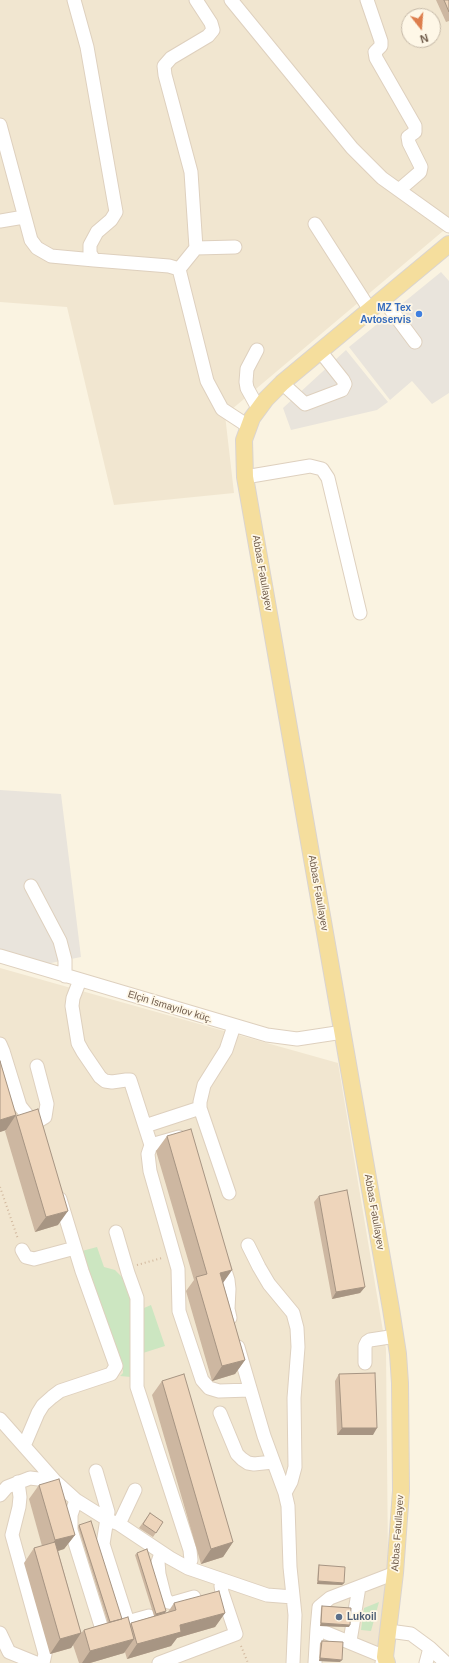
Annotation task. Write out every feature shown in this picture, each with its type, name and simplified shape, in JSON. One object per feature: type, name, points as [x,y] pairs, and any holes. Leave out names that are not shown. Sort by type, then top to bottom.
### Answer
[{"type":"main road","name":"Abbas Fətullayev","points":[[385,1661],[402,1491],[400,1383],[396,1336],[245,477],[244,440],[248,426],[258,408],[282,383],[449,244]]},
{"type":"street","points":[[74,0],[87,47],[116,212],[111,220],[98,232],[90,245],[90,253],[94,260]]},
{"type":"street","points":[[179,269],[196,248],[191,172],[165,75],[164,66],[171,58],[208,36],[213,30],[211,23],[196,0]]},
{"type":"street","points":[[231,0],[352,148],[382,178],[449,226]]},
{"type":"street","points":[[368,0],[381,46],[375,52],[376,58],[415,126],[415,132],[408,137],[409,143],[420,167],[420,172],[399,190]]},
{"type":"street","points":[[0,125],[24,217],[31,240],[37,248],[51,256],[169,266],[179,269]]},
{"type":"street","points":[[0,221],[24,217]]},
{"type":"street","points":[[315,224],[370,310]]},
{"type":"street","points":[[196,248],[235,247]]},
{"type":"street","points":[[179,269],[207,381],[222,409],[248,426]]},
{"type":"street","points":[[383,299],[415,342]]},
{"type":"street","points":[[257,350],[247,369],[246,382],[247,388],[258,408]]},
{"type":"street","points":[[282,383],[305,404],[342,390],[345,384],[343,380],[320,351]]},
{"type":"street","points":[[245,477],[310,466],[322,469],[328,478],[360,613]]},
{"type":"street","points":[[31,886],[60,941],[65,960],[66,976]]},
{"type":"street","name":"Elçin İsmayılov küç.","points":[[0,956],[279,1038],[308,1038],[343,1032]]},
{"type":"street","points":[[80,980],[73,998],[72,1006],[78,1043],[100,1078],[105,1081],[112,1082],[130,1080],[151,1145],[148,1154],[150,1171],[175,1254],[178,1270],[179,1311],[202,1380],[210,1388],[219,1391],[250,1390]]},
{"type":"street","points":[[229,1193],[200,1108],[201,1094],[204,1085],[226,1050],[234,1026]]},
{"type":"street","points":[[0,1044],[4,1051],[20,1106],[35,1123],[42,1141]]},
{"type":"street","points":[[35,1123],[45,1117],[47,1109],[37,1066]]},
{"type":"street","points":[[144,1126],[200,1108]]},
{"type":"street","points":[[151,1145],[179,1137],[183,1138],[187,1142],[189,1148]]},
{"type":"street","points":[[24,1446],[38,1413],[52,1397],[60,1391],[110,1374],[116,1366],[75,1248],[56,1187]]},
{"type":"street","points":[[116,1232],[126,1268],[137,1298],[137,1387],[190,1550],[191,1560],[188,1568]]},
{"type":"street","points":[[248,1245],[258,1267],[269,1284],[293,1313],[297,1328],[298,1347],[294,1398],[295,1467],[291,1482],[285,1493]]},
{"type":"street","points":[[22,1250],[26,1258],[34,1259],[75,1248]]},
{"type":"street","points":[[219,1251],[228,1280],[228,1309],[230,1318],[250,1390],[273,1462],[285,1493],[289,1517],[290,1567],[295,1628],[293,1663]]},
{"type":"street","points":[[365,1364],[365,1346],[367,1342],[370,1340],[396,1336]]},
{"type":"street","points":[[220,1413],[237,1454],[242,1459],[248,1464],[273,1462]]},
{"type":"street","points":[[0,1419],[55,1481],[76,1500],[160,1553],[188,1568],[267,1595],[293,1597]]},
{"type":"street","points":[[96,1471],[104,1499],[113,1522]]},
{"type":"street","points":[[0,1495],[7,1487],[30,1478],[55,1481]]},
{"type":"street","points":[[18,1482],[20,1497],[19,1507],[12,1535],[45,1654],[43,1663]]},
{"type":"street","points":[[134,1490],[113,1522],[103,1544],[127,1619],[131,1621],[149,1616]]},
{"type":"street","points":[[76,1500],[71,1515],[71,1530],[101,1626]]},
{"type":"street","points":[[160,1553],[158,1574],[165,1598],[168,1602],[173,1603],[194,1597]]},
{"type":"street","points":[[316,1663],[319,1606],[330,1598],[395,1573]]},
{"type":"street","points":[[159,1663],[236,1634],[222,1592],[221,1586],[223,1580]]},
{"type":"street","points":[[350,1642],[359,1588]]},
{"type":"street","points":[[317,1629],[350,1642],[385,1661]]},
{"type":"street","points":[[388,1631],[410,1634],[430,1648],[446,1663]]},
{"type":"street","points":[[0,1633],[9,1652],[36,1663]]},
{"type":"street","points":[[426,1663],[430,1648]]},
{"type":"path","points":[[0,1187],[22,1250]]},
{"type":"path","points":[[126,1268],[175,1254]]},
{"type":"path","points":[[236,1634],[248,1663]]},
{"type":"shaded area","points":[[0,0],[449,0],[449,226],[225,415],[234,493],[114,505],[67,307],[0,302]]},
{"type":"shaded area","name":"MZ Tex Avtoservis","points":[[441,272],[449,281],[449,393],[432,404],[412,381],[390,400],[349,347]]},
{"type":"shaded area","points":[[346,350],[388,402],[377,410],[291,430],[283,408]]},
{"type":"shaded area","points":[[0,790],[61,794],[81,957],[46,964],[0,951]]},
{"type":"shaded area","points":[[0,968],[338,1063],[386,1349],[388,1562],[391,1648],[394,1663],[0,1663]]},
{"type":"green space","points":[[97,1247],[104,1267],[115,1270],[126,1281],[131,1291],[131,1377],[120,1376],[123,1373],[123,1365],[82,1251]]},
{"type":"green space","points":[[151,1305],[165,1346],[143,1353],[144,1308]]},
{"type":"green space","points":[[379,1602],[371,1631],[361,1630],[364,1608]]},
{"type":"building","points":[[444,0],[449,0],[449,12]]},
{"type":"building","points":[[0,1061],[16,1115],[0,1120]]},
{"type":"building","points":[[38,1109],[68,1211],[46,1217],[16,1116]]},
{"type":"building","points":[[191,1129],[232,1270],[220,1273],[245,1360],[222,1366],[196,1277],[207,1274],[167,1136]]},
{"type":"building","points":[[347,1190],[365,1287],[336,1292],[319,1196]]},
{"type":"building","points":[[375,1373],[377,1428],[342,1428],[339,1374]]},
{"type":"building","points":[[184,1374],[233,1542],[211,1549],[162,1381]]},
{"type":"building","points":[[59,1479],[75,1535],[55,1540],[39,1485]]},
{"type":"building","points":[[150,1513],[163,1522],[156,1533],[143,1524]]},
{"type":"building","points":[[91,1521],[122,1619],[110,1622],[79,1525]]},
{"type":"building","points":[[55,1542],[81,1633],[60,1639],[34,1548]]},
{"type":"building","points":[[147,1549],[166,1611],[156,1614],[137,1553]]},
{"type":"building","points":[[319,1565],[345,1567],[344,1583],[318,1581]]},
{"type":"building","points":[[219,1591],[225,1613],[180,1625],[181,1632],[137,1644],[131,1623],[176,1610],[174,1603]]},
{"type":"building","points":[[322,1606],[351,1608],[350,1625],[321,1623]]},
{"type":"building","points":[[128,1617],[134,1639],[90,1651],[84,1630]]},
{"type":"building","points":[[322,1641],[343,1642],[342,1660],[320,1658]]},
{"type":"place","name":"MZ Tex Avtoservis","points":[[419,314]]},
{"type":"place","name":"Lukoil","points":[[339,1617]]}]
